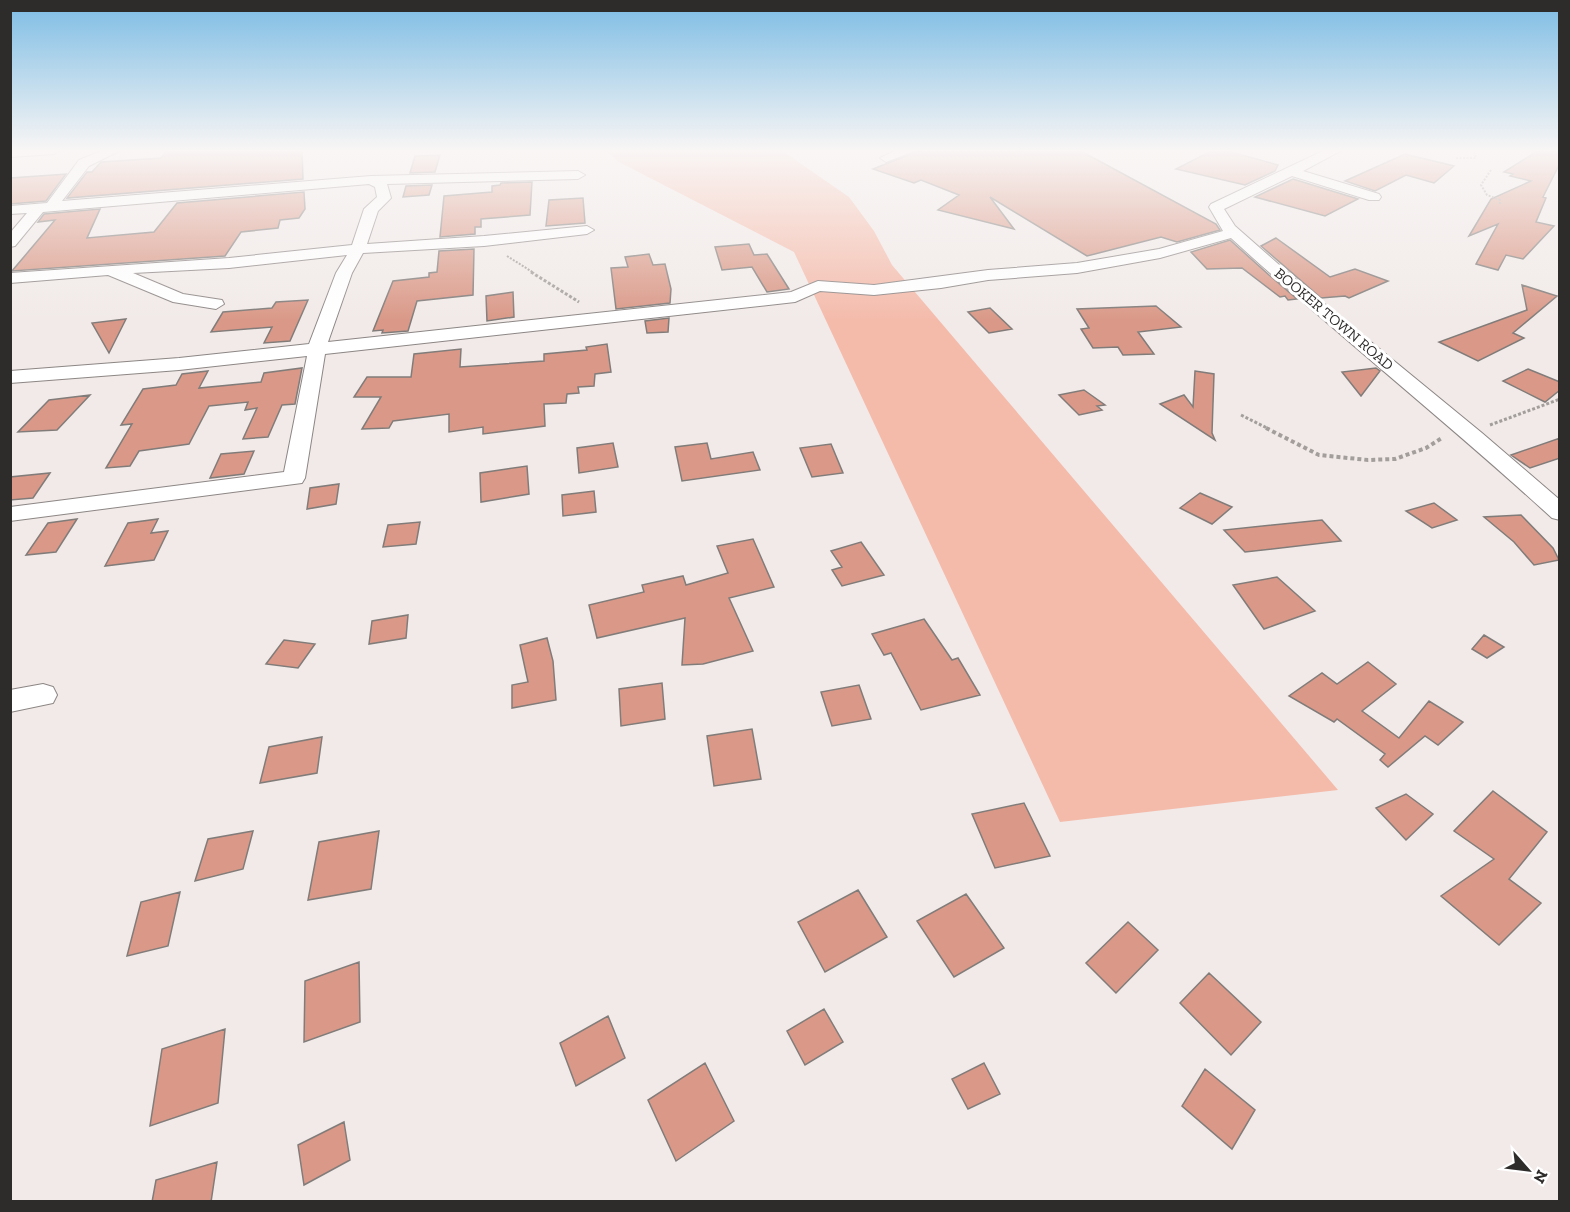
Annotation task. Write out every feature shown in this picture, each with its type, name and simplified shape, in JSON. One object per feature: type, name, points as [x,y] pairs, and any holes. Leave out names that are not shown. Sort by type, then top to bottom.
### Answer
[{"type":"street","points":[[10,210],[61,207]]},
{"type":"street","points":[[10,514],[294,478],[317,348],[344,273],[358,249],[371,209],[374,207]]},
{"type":"street","name":"BOOKER TOWN ROAD","points":[[1216,207],[1233,233],[1304,296],[1475,437],[1560,513]]},
{"type":"street","points":[[10,243],[44,208]]},
{"type":"street","points":[[10,278],[229,263],[358,249],[484,241],[587,230]]},
{"type":"street","points":[[10,377],[179,364],[795,297],[818,286],[874,290],[941,283],[988,275],[1077,268],[1160,253],[1233,233]]},
{"type":"street","points":[[110,270],[179,298],[216,304]]},
{"type":"street","points":[[10,701],[43,695]]},
{"type":"path","points":[[484,241],[602,318]]},
{"type":"path","points":[[1241,415],[1319,455],[1368,460],[1395,459],[1426,448],[1441,438],[1487,436],[1487,426],[1560,399]]},
{"type":"shaded area","points":[[706,207],[856,207],[874,231],[892,265],[1338,790],[1060,822],[794,252]]},
{"type":"building","points":[[174,207],[305,207],[299,218],[280,220],[278,228],[241,232],[225,256],[12,271],[55,220],[38,222],[44,214],[100,209],[87,238],[154,232]]},
{"type":"building","points":[[443,207],[531,207],[530,215],[481,219],[481,227],[475,227],[475,234],[440,237]]},
{"type":"building","points":[[548,207],[584,207],[585,223],[546,226]]},
{"type":"building","points":[[943,207],[997,207],[1014,229],[938,210]]},
{"type":"building","points":[[1006,207],[1184,207],[1216,224],[1220,230],[1177,242],[1161,237],[1087,256]]},
{"type":"building","points":[[1290,207],[1343,207],[1325,216]]},
{"type":"building","points":[[1487,207],[1542,207],[1536,222],[1554,226],[1523,259],[1506,255],[1498,270],[1476,264],[1498,224],[1469,236]]},
{"type":"building","points":[[1276,238],[1330,277],[1355,269],[1388,281],[1349,298],[1345,296],[1321,298],[1261,246]]},
{"type":"building","points":[[1230,240],[1297,299],[1288,300],[1285,296],[1280,297],[1242,268],[1207,269],[1191,252]]},
{"type":"building","points":[[749,244],[754,255],[767,254],[789,289],[767,292],[752,267],[722,270],[715,247]]},
{"type":"building","points":[[474,249],[473,295],[417,301],[408,331],[382,333],[383,330],[373,331],[393,281],[429,277],[429,273],[437,272],[439,251]]},
{"type":"building","points":[[649,254],[653,265],[665,264],[671,289],[670,303],[616,309],[611,268],[628,267],[625,257]]},
{"type":"building","points":[[1522,285],[1557,296],[1513,333],[1524,338],[1478,361],[1439,342],[1527,310]]},
{"type":"building","points":[[513,292],[514,317],[487,321],[486,296]]},
{"type":"building","points":[[308,300],[290,341],[264,343],[272,327],[211,332],[223,312],[272,308],[276,302]]},
{"type":"building","points":[[1156,306],[1181,327],[1138,332],[1154,354],[1123,355],[1118,347],[1093,348],[1081,329],[1089,328],[1077,309]]},
{"type":"building","points":[[990,308],[1012,329],[989,333],[968,312]]},
{"type":"building","points":[[669,318],[668,332],[647,333],[645,321]]},
{"type":"building","points":[[126,319],[109,353],[92,323]]},
{"type":"building","points":[[607,344],[611,372],[595,374],[594,386],[578,387],[579,393],[567,394],[566,403],[544,404],[545,426],[483,434],[483,427],[449,432],[449,414],[393,421],[389,428],[362,429],[381,397],[354,397],[367,377],[411,377],[414,354],[461,349],[460,367],[544,361],[544,354],[587,350],[586,347]]},
{"type":"building","points":[[302,368],[295,404],[282,405],[268,437],[243,439],[257,408],[245,410],[248,402],[209,406],[189,444],[139,451],[130,466],[106,468],[132,424],[121,425],[143,389],[176,385],[182,374],[208,371],[199,388],[261,382],[264,373]]},
{"type":"building","points":[[1376,368],[1380,371],[1361,396],[1342,372]]},
{"type":"building","points":[[1528,369],[1560,382],[1560,390],[1545,402],[1503,381]]},
{"type":"building","points":[[1195,371],[1214,374],[1212,433],[1215,440],[1160,404],[1184,395],[1193,407]]},
{"type":"building","points":[[1084,390],[1105,405],[1097,406],[1102,410],[1079,415],[1059,395]]},
{"type":"building","points":[[90,395],[57,430],[18,432],[49,400]]},
{"type":"building","points":[[1560,438],[1560,458],[1530,468],[1511,455]]},
{"type":"building","points":[[613,443],[618,467],[579,473],[577,448]]},
{"type":"building","points":[[707,443],[711,459],[753,452],[760,470],[682,481],[675,447]]},
{"type":"building","points":[[831,444],[843,473],[812,477],[800,448]]},
{"type":"building","points":[[254,451],[244,474],[210,478],[221,454]]},
{"type":"building","points":[[527,466],[529,494],[481,502],[480,473]]},
{"type":"building","points":[[50,473],[33,498],[10,500],[10,477]]},
{"type":"building","points":[[339,484],[336,504],[307,509],[310,488]]},
{"type":"building","points":[[594,491],[596,512],[563,516],[562,495]]},
{"type":"building","points":[[1200,493],[1232,507],[1212,524],[1180,508]]},
{"type":"building","points":[[1434,503],[1457,520],[1432,528],[1406,511]]},
{"type":"building","points":[[1521,515],[1553,548],[1559,560],[1534,565],[1514,542],[1484,517]]},
{"type":"building","points":[[77,519],[56,552],[26,555],[48,523]]},
{"type":"building","points":[[158,519],[151,533],[168,531],[154,560],[105,566],[128,523]]},
{"type":"building","points":[[1322,520],[1341,541],[1245,552],[1224,530]]},
{"type":"building","points":[[420,522],[416,544],[383,547],[388,525]]},
{"type":"building","points":[[753,539],[774,587],[729,598],[753,651],[703,664],[682,665],[685,618],[597,638],[589,605],[644,592],[642,585],[683,576],[686,585],[728,573],[717,546]]},
{"type":"building","points":[[861,542],[884,575],[842,586],[832,570],[842,567],[831,551]]},
{"type":"building","points":[[1277,577],[1315,611],[1264,629],[1233,585]]},
{"type":"building","points":[[408,615],[406,638],[369,644],[372,621]]},
{"type":"building","points":[[924,619],[952,660],[958,658],[980,695],[921,710],[891,653],[884,655],[872,634]]},
{"type":"building","points":[[1484,635],[1504,647],[1487,658],[1472,649]]},
{"type":"building","points":[[547,638],[553,661],[556,700],[512,708],[512,685],[528,682],[520,645]]},
{"type":"building","points":[[284,640],[315,644],[298,668],[266,664]]},
{"type":"building","points":[[1368,662],[1396,684],[1362,711],[1399,738],[1429,701],[1463,722],[1438,745],[1425,736],[1388,767],[1380,760],[1385,754],[1337,719],[1334,722],[1289,696],[1322,673],[1337,684]]},
{"type":"building","points":[[662,683],[665,719],[621,726],[619,689]]},
{"type":"building","points":[[859,685],[871,719],[832,726],[821,692]]},
{"type":"building","points":[[752,729],[761,779],[714,786],[707,736]]},
{"type":"building","points":[[322,737],[317,773],[260,783],[269,747]]},
{"type":"building","points":[[1493,791],[1547,832],[1509,879],[1541,903],[1499,945],[1441,896],[1494,859],[1454,831]]},
{"type":"building","points":[[1406,794],[1433,814],[1406,840],[1376,808]]},
{"type":"building","points":[[1024,803],[1050,856],[995,868],[972,814]]},
{"type":"building","points":[[253,831],[243,869],[195,881],[208,839]]},
{"type":"building","points":[[379,831],[371,889],[308,900],[319,842]]},
{"type":"building","points":[[858,890],[887,937],[825,972],[798,922]]},
{"type":"building","points":[[180,892],[168,946],[127,956],[141,902]]},
{"type":"building","points":[[966,894],[1004,948],[954,977],[917,921]]},
{"type":"building","points":[[1128,922],[1158,950],[1116,993],[1086,963]]},
{"type":"building","points":[[359,962],[360,1022],[304,1042],[305,981]]},
{"type":"building","points":[[1209,973],[1261,1022],[1231,1055],[1180,1003]]},
{"type":"building","points":[[824,1009],[843,1042],[805,1065],[787,1031]]},
{"type":"building","points":[[608,1016],[625,1058],[576,1086],[560,1043]]},
{"type":"building","points":[[225,1029],[218,1103],[150,1126],[162,1049]]},
{"type":"building","points":[[705,1063],[734,1121],[676,1161],[648,1100]]},
{"type":"building","points":[[984,1063],[1000,1094],[968,1109],[952,1079]]},
{"type":"building","points":[[1205,1069],[1255,1110],[1232,1149],[1182,1106]]},
{"type":"building","points":[[344,1122],[350,1160],[304,1185],[298,1145]]},
{"type":"building","points":[[217,1162],[211,1202],[152,1202],[156,1180]]}]
